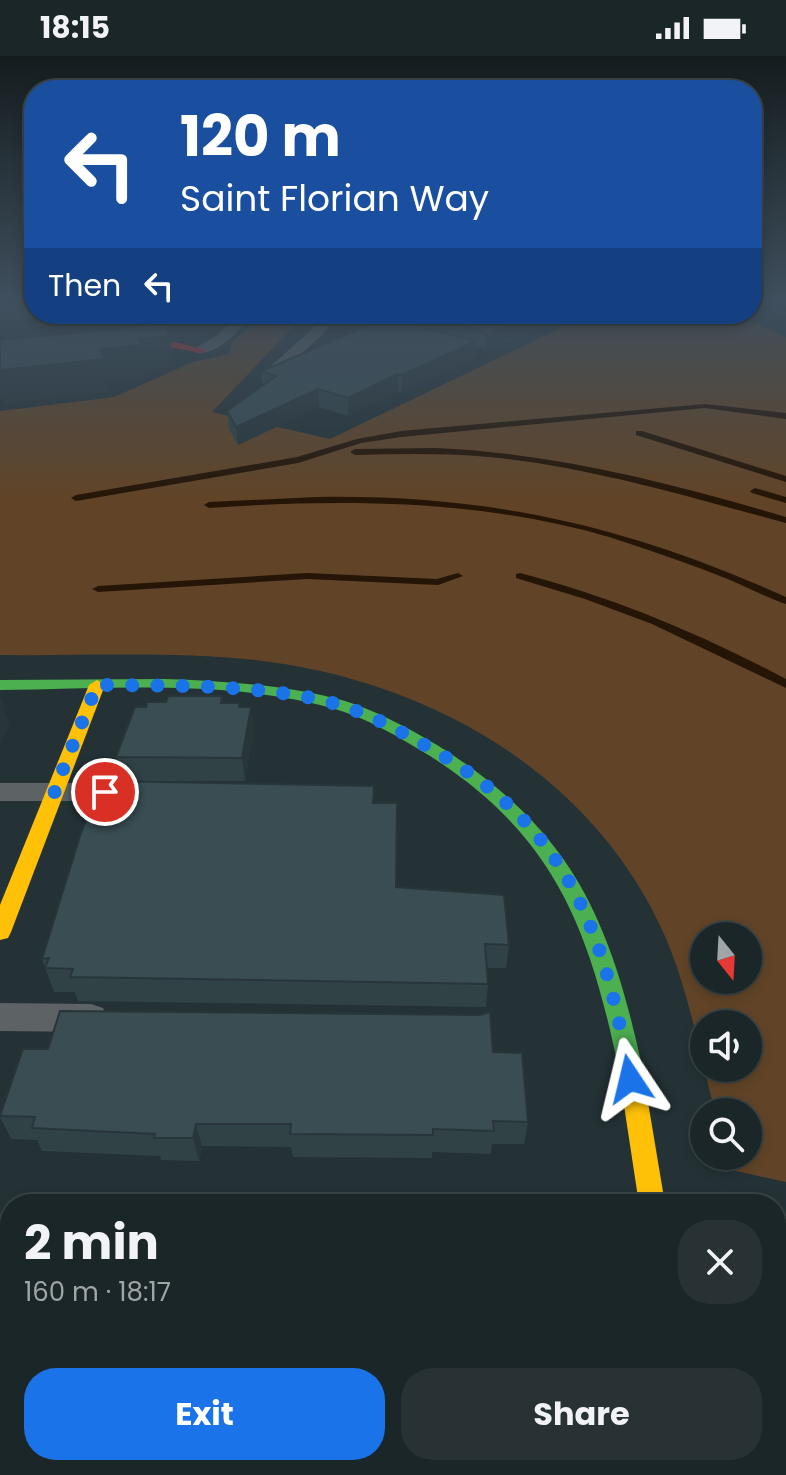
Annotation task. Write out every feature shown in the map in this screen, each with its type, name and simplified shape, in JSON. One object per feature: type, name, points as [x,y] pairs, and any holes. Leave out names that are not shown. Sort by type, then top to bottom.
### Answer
[{"type":"street","points":[[0,685],[234,689],[322,700],[368,716],[411,737],[460,764],[494,789],[550,853],[579,895],[596,935],[620,1023],[650,1194]]},
{"type":"street","points":[[0,932],[97,685]]},
{"type":"lane","points":[[267,377],[278,367]]},
{"type":"lane","points":[[0,792],[153,792]]},
{"type":"lane","points":[[0,1017],[123,1019]]},
{"type":"shaded area","points":[[181,367],[254,367],[212,412],[330,439],[479,367],[786,367],[786,1182],[735,1170],[762,1170],[762,1098],[712,1098],[708,1082],[762,1082],[762,1010],[690,1012],[671,950],[633,876],[594,826],[548,781],[497,743],[441,712],[381,688],[319,671],[255,660],[192,656],[0,655],[0,411],[114,397]]},
{"type":"building","points":[[271,367],[419,367],[348,398],[318,389],[236,427],[227,411],[276,376],[262,371]]},
{"type":"building","points":[[168,696],[222,696],[221,703],[240,703],[239,707],[251,707],[242,758],[116,757],[135,707],[146,707],[147,702],[166,702]]},
{"type":"building","points":[[107,781],[374,786],[373,803],[397,803],[396,887],[504,895],[509,945],[485,944],[488,984],[70,977],[73,969],[45,968],[49,958],[42,959],[80,836],[98,791],[104,791]]},
{"type":"building","points":[[60,1011],[480,1015],[490,1012],[493,1052],[522,1053],[528,1122],[493,1121],[494,1131],[433,1129],[433,1135],[290,1134],[291,1124],[196,1124],[193,1138],[154,1138],[155,1134],[32,1128],[35,1117],[0,1116],[23,1049],[48,1049]]},
{"type":"waterway","points":[[76,498],[298,460],[360,441],[401,434],[705,406],[786,416]]},
{"type":"waterway","points":[[639,433],[786,479]]},
{"type":"waterway","points":[[355,452],[435,450],[533,460],[661,485],[786,520]]},
{"type":"waterway","points":[[755,491],[786,500]]},
{"type":"waterway","points":[[209,505],[396,500],[517,513],[563,522],[654,548],[786,601]]},
{"type":"waterway","points":[[98,589],[307,576],[438,582],[458,576]]},
{"type":"waterway","points":[[520,576],[656,622],[786,684]]},
{"type":"traffic: fast","points":[[0,685],[164,684],[287,694],[351,709],[421,743],[468,772],[507,804],[539,839],[566,878],[605,965],[630,1066]]},
{"type":"traffic: slow","points":[[0,932],[97,685]]},
{"type":"traffic: slow","points":[[630,1066],[650,1194]]},
{"type":"route","points":[[105,792],[54,792],[97,685],[192,686],[322,700],[368,716],[411,737],[460,764],[494,789],[550,853],[579,895],[611,983],[630,1079]]}]
